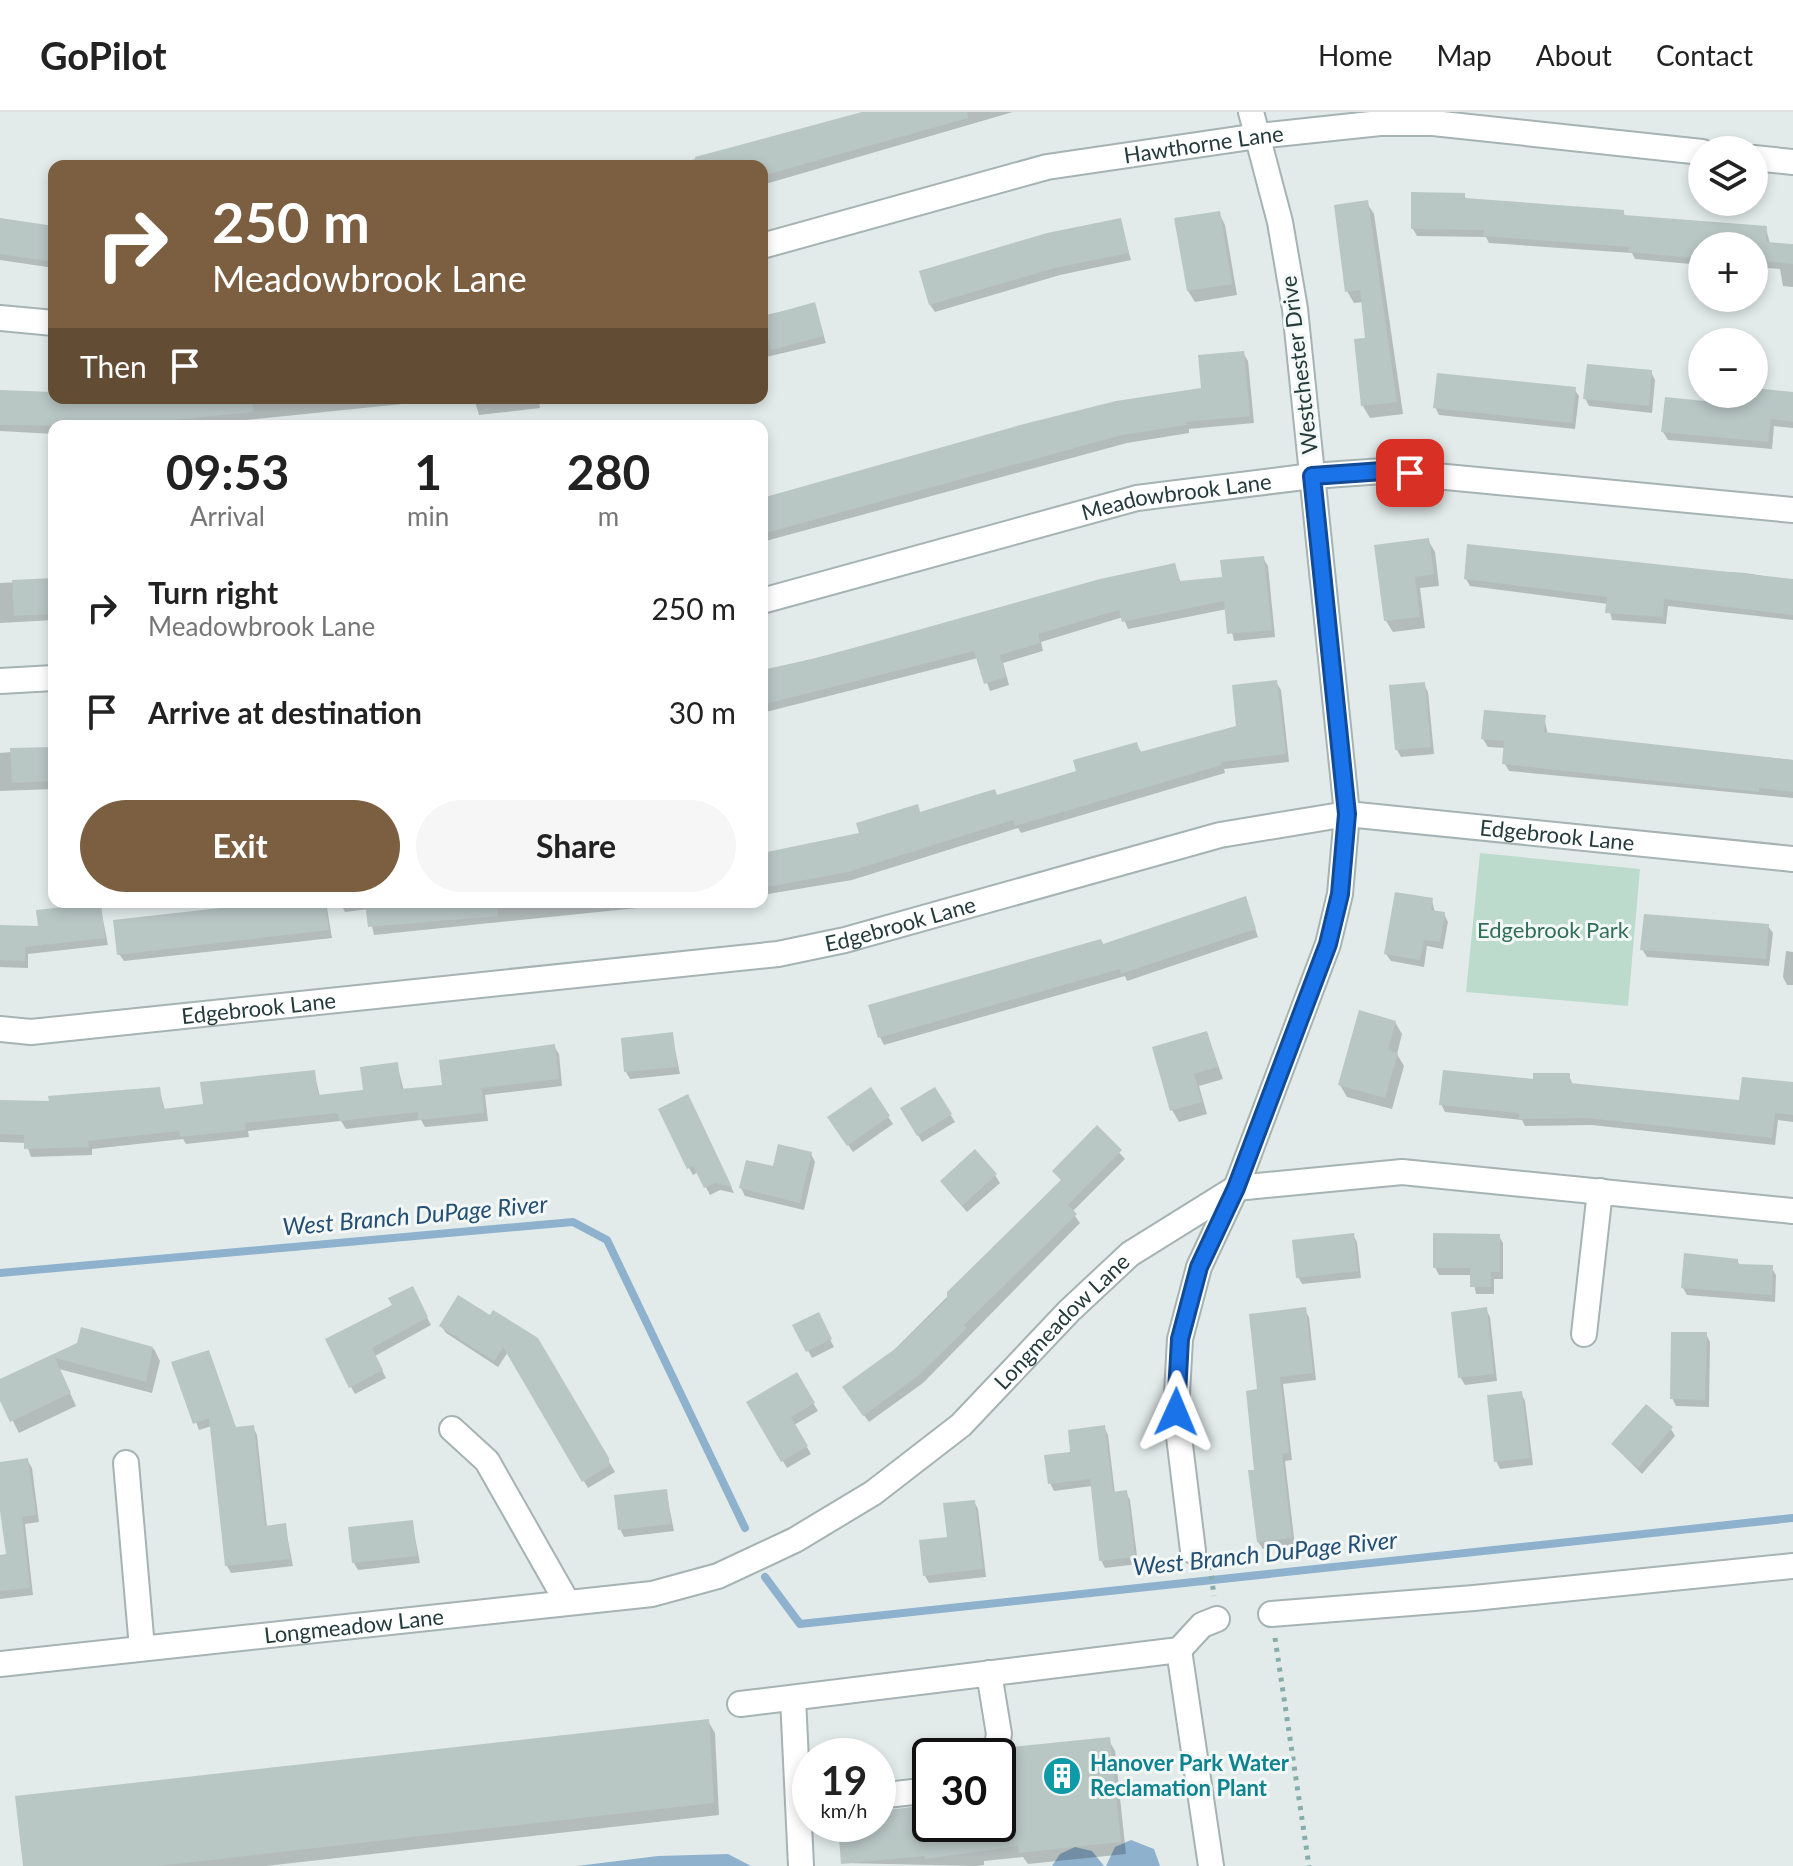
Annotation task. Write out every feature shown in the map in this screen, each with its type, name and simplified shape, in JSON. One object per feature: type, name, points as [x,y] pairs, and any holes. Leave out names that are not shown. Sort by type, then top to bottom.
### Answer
[{"type":"street","name":"Westchester Drive","points":[[1201,1557],[1176,1412],[1180,1339],[1199,1267],[1236,1188],[1328,944],[1340,894],[1347,814],[1295,309],[1280,222],[1251,112]]},
{"type":"street","name":"Hawthorne Lane","points":[[768,244],[1047,167],[1258,136],[1380,123],[1433,123],[1688,150]]},
{"type":"street","points":[[1768,159],[1793,162]]},
{"type":"street","points":[[0,318],[48,322]]},
{"type":"street","name":"Meadowbrook Lane","points":[[768,599],[1137,498],[1312,476],[1383,471],[1793,510]]},
{"type":"street","points":[[0,681],[48,678]]},
{"type":"street","name":"Edgebrook Lane","points":[[0,1029],[31,1032],[778,954],[845,940],[1220,835],[1347,814],[1793,859]]},
{"type":"street","name":"Longmeadow Lane","points":[[0,1664],[652,1594],[718,1576],[795,1540],[873,1493],[961,1425],[1069,1311],[1130,1254],[1236,1188],[1402,1172],[1793,1211]]},
{"type":"street","points":[[1584,1334],[1600,1191]]},
{"type":"street","points":[[452,1429],[487,1461],[567,1602]]},
{"type":"street","points":[[126,1463],[142,1648]]},
{"type":"street","points":[[1271,1614],[1474,1598],[1793,1566]]},
{"type":"street","points":[[740,1704],[1179,1650],[1216,1608]]},
{"type":"street","points":[[1179,1650],[1211,1866]]},
{"type":"street","points":[[989,1673],[998,1738]]},
{"type":"street","points":[[793,1698],[797,1738]]},
{"type":"street","points":[[801,1866],[802,1842]]},
{"type":"path","points":[[1201,1557],[1216,1608]]},
{"type":"path","points":[[1271,1614],[1309,1866]]},
{"type":"green space","name":"Edgebrook Park","points":[[1480,853],[1640,869],[1628,1006],[1466,992]]},
{"type":"water","points":[[1131,1840],[1154,1849],[1160,1866],[1106,1866],[1115,1847]]},
{"type":"water","points":[[1075,1847],[1092,1851],[1104,1866],[1052,1866],[1060,1854]]},
{"type":"water","points":[[728,1854],[751,1866],[577,1866],[658,1856]]},
{"type":"building","points":[[862,112],[967,112],[968,118],[768,174],[768,160],[695,160],[695,157]]},
{"type":"building","points":[[1411,192],[1465,193],[1465,198],[1624,210],[1624,215],[1767,226],[1767,232],[1688,232],[1688,257],[1628,252],[1629,247],[1483,236],[1484,230],[1411,229]]},
{"type":"building","points":[[1368,200],[1397,402],[1361,406],[1354,339],[1365,338],[1360,290],[1345,292],[1334,205]]},
{"type":"building","points":[[1220,211],[1232,284],[1187,291],[1174,218]]},
{"type":"building","points":[[0,218],[48,225],[48,261],[0,254]]},
{"type":"building","points":[[1121,218],[1129,253],[1055,268],[929,305],[919,271],[1047,233]]},
{"type":"building","points":[[1768,242],[1793,244],[1793,264],[1768,261]]},
{"type":"building","points":[[815,302],[824,336],[771,350],[768,315]]},
{"type":"building","points":[[1244,351],[1250,416],[1186,422],[1186,425],[1122,435],[768,532],[768,496],[1024,424],[1116,401],[1201,388],[1198,355]]},
{"type":"building","points":[[1587,364],[1652,370],[1649,406],[1583,399]]},
{"type":"building","points":[[1437,373],[1576,387],[1572,423],[1433,408]]},
{"type":"building","points":[[1768,389],[1793,392],[1793,422],[1771,419],[1768,442],[1661,432],[1665,397],[1688,399],[1688,408],[1768,408]]},
{"type":"building","points":[[0,390],[48,392],[48,404],[252,404],[253,412],[172,420],[48,420],[48,425],[0,425]]},
{"type":"building","points":[[1429,538],[1434,574],[1415,577],[1420,617],[1384,621],[1374,545]]},
{"type":"building","points":[[1467,544],[1793,579],[1793,615],[1664,599],[1663,617],[1605,613],[1607,597],[1464,579]]},
{"type":"building","points":[[1264,556],[1272,630],[1227,634],[1224,601],[1122,622],[1119,610],[1038,634],[1040,643],[1000,655],[1006,677],[984,684],[974,651],[768,703],[768,669],[821,657],[1100,579],[1175,563],[1180,581],[1222,577],[1220,560]]},
{"type":"building","points":[[48,578],[48,614],[14,616],[12,580]]},
{"type":"building","points":[[1277,680],[1286,754],[1221,762],[1222,765],[1015,826],[1013,820],[848,872],[768,887],[768,852],[859,833],[856,823],[918,804],[920,812],[995,789],[997,795],[1076,771],[1073,760],[1137,742],[1140,752],[1236,726],[1232,685]]},
{"type":"building","points":[[1425,682],[1431,747],[1395,750],[1389,685]]},
{"type":"building","points":[[1484,710],[1546,715],[1544,732],[1793,760],[1793,792],[1759,788],[1759,792],[1502,764],[1504,741],[1481,739]]},
{"type":"building","points":[[48,747],[48,781],[12,783],[10,748]]},
{"type":"building","points":[[1395,892],[1433,898],[1431,910],[1445,912],[1440,942],[1424,940],[1420,960],[1384,954]]},
{"type":"building","points":[[1246,896],[1256,929],[1121,974],[1120,969],[878,1038],[868,1005],[1101,939],[1103,944]]},
{"type":"building","points":[[102,908],[105,938],[25,947],[25,961],[0,960],[0,925],[38,926],[36,910]]},
{"type":"building","points":[[220,908],[326,908],[329,930],[117,955],[113,920]]},
{"type":"building","points":[[366,908],[497,908],[498,916],[368,927]]},
{"type":"building","points":[[1644,914],[1769,924],[1766,959],[1640,950]]},
{"type":"building","points":[[1359,1010],[1396,1021],[1388,1050],[1398,1053],[1385,1098],[1338,1085]]},
{"type":"building","points":[[1207,1031],[1218,1067],[1194,1074],[1202,1102],[1170,1111],[1152,1047]]},
{"type":"building","points":[[673,1032],[677,1067],[624,1072],[621,1038]]},
{"type":"building","points":[[555,1044],[559,1079],[482,1088],[484,1113],[418,1120],[418,1112],[339,1121],[338,1113],[245,1123],[246,1130],[180,1137],[179,1131],[88,1141],[89,1147],[24,1149],[24,1135],[0,1134],[0,1100],[49,1101],[48,1096],[160,1087],[163,1109],[203,1104],[200,1082],[315,1070],[318,1095],[363,1090],[360,1067],[398,1062],[401,1089],[442,1085],[439,1060]]},
{"type":"building","points":[[1443,1070],[1533,1079],[1533,1073],[1570,1073],[1570,1083],[1739,1100],[1742,1077],[1793,1082],[1793,1115],[1775,1113],[1772,1138],[1587,1118],[1519,1119],[1519,1113],[1439,1105]]},
{"type":"building","points":[[871,1087],[890,1116],[847,1146],[827,1117]]},
{"type":"building","points":[[935,1087],[952,1114],[917,1136],[900,1108]]},
{"type":"building","points":[[688,1094],[732,1187],[715,1183],[704,1188],[693,1166],[687,1169],[658,1109]]},
{"type":"building","points":[[1097,1125],[1122,1150],[1068,1205],[1077,1214],[964,1325],[967,1328],[918,1376],[863,1416],[842,1387],[899,1346],[947,1299],[947,1292],[1061,1180],[1052,1171]]},
{"type":"building","points":[[778,1144],[812,1152],[800,1203],[739,1188],[746,1160],[773,1166]]},
{"type":"building","points":[[975,1149],[997,1174],[962,1206],[940,1181]]},
{"type":"building","points":[[1354,1233],[1358,1271],[1296,1278],[1292,1240]]},
{"type":"building","points":[[1433,1233],[1500,1234],[1500,1272],[1491,1272],[1491,1287],[1470,1287],[1470,1268],[1433,1268]]},
{"type":"building","points":[[1684,1253],[1738,1259],[1738,1264],[1773,1265],[1772,1295],[1681,1288]]},
{"type":"building","points":[[413,1286],[428,1317],[372,1348],[383,1370],[349,1388],[325,1339],[392,1305],[388,1298]]},
{"type":"building","points":[[458,1295],[490,1315],[493,1310],[538,1338],[609,1458],[609,1466],[582,1482],[503,1347],[494,1361],[439,1326]]},
{"type":"building","points":[[1306,1307],[1313,1373],[1280,1377],[1289,1453],[1282,1454],[1292,1538],[1257,1542],[1248,1470],[1254,1470],[1246,1391],[1257,1389],[1249,1314]]},
{"type":"building","points":[[1487,1307],[1494,1374],[1458,1378],[1451,1312]]},
{"type":"building","points":[[819,1312],[832,1339],[806,1352],[792,1325]]},
{"type":"building","points":[[81,1327],[153,1347],[146,1382],[55,1358],[71,1393],[10,1422],[0,1401],[0,1379],[77,1343]]},
{"type":"building","points":[[1671,1332],[1707,1332],[1705,1400],[1670,1399]]},
{"type":"building","points":[[209,1350],[236,1427],[254,1425],[265,1526],[286,1523],[290,1559],[225,1566],[209,1418],[193,1424],[171,1362]]},
{"type":"building","points":[[797,1372],[815,1403],[791,1417],[808,1446],[781,1462],[746,1402]]},
{"type":"building","points":[[1522,1391],[1530,1458],[1494,1462],[1487,1395]]},
{"type":"building","points":[[1646,1404],[1673,1427],[1638,1468],[1611,1444]]},
{"type":"building","points":[[1105,1425],[1113,1492],[1127,1490],[1135,1557],[1099,1561],[1090,1479],[1048,1484],[1044,1455],[1070,1452],[1068,1430]]},
{"type":"building","points":[[28,1458],[36,1515],[22,1517],[30,1588],[0,1591],[0,1555],[6,1554],[0,1511],[0,1462]]},
{"type":"building","points":[[667,1489],[671,1524],[618,1530],[614,1495]]},
{"type":"building","points":[[975,1500],[983,1569],[923,1576],[919,1540],[947,1537],[943,1503]]},
{"type":"building","points":[[413,1520],[417,1556],[352,1563],[348,1527]]},
{"type":"building","points":[[709,1719],[714,1803],[158,1866],[23,1866],[15,1796]]},
{"type":"building","name":"Hanover Park Water Reclamation Plant","points":[[1110,1737],[1121,1842],[1019,1853],[1018,1846],[925,1859],[924,1856],[841,1864],[839,1842],[896,1842],[896,1809],[912,1807],[912,1842],[1016,1842],[1016,1747]]},
{"type":"waterway","name":"West Branch DuPage River","points":[[0,1273],[573,1222],[607,1240],[745,1528]]},
{"type":"waterway","name":"West Branch DuPage River","points":[[765,1577],[800,1624],[1793,1518]]},
{"type":"place","name":"Hanover Park Water Reclamation Plant","points":[[1062,1776]]},
{"type":"route","points":[[1176,1412],[1180,1339],[1199,1267],[1236,1188],[1328,944],[1340,894],[1347,814],[1312,476],[1383,471],[1410,473]]}]
